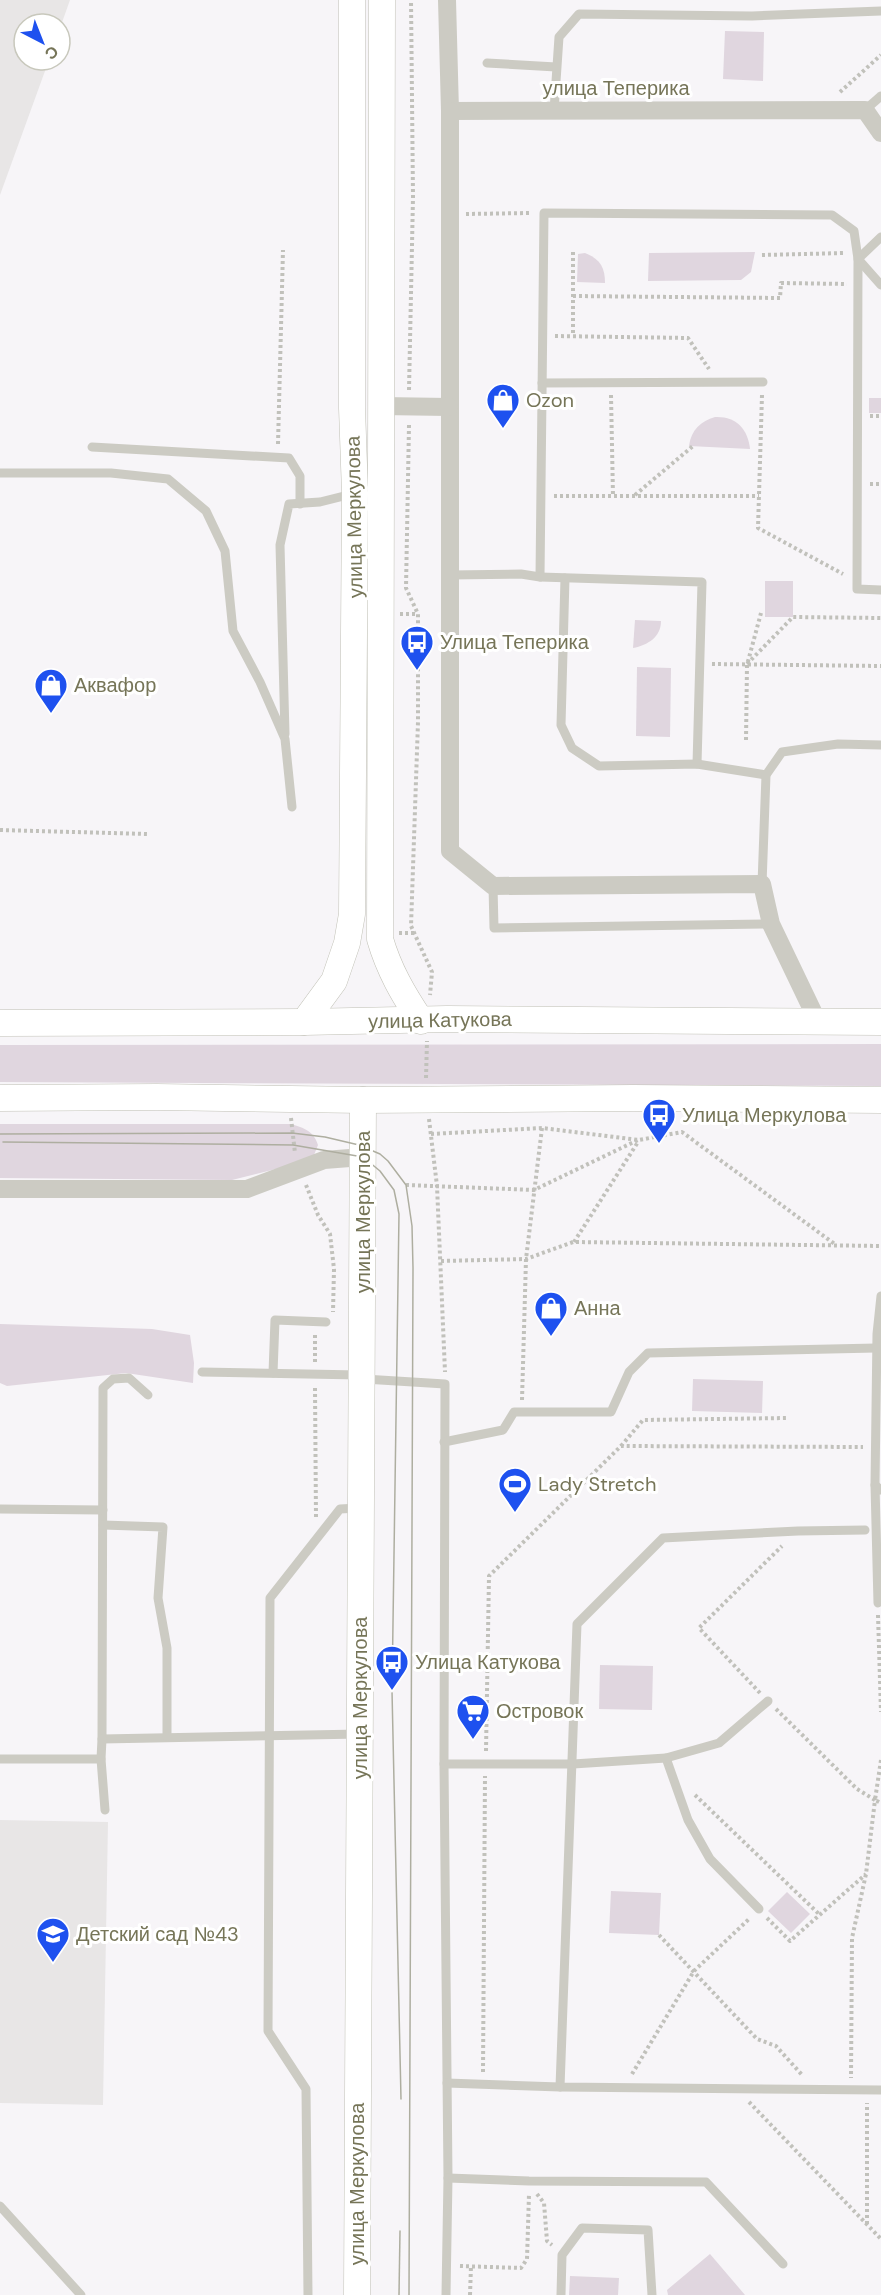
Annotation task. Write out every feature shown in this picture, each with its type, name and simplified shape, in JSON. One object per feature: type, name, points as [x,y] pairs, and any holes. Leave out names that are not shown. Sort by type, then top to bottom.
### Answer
[{"type":"street","name":"улица Меркулова","points":[[304,1022],[334,981],[347,943],[352,914],[355,493],[352,408],[352,0]]},
{"type":"street","name":"улица Меркулова","points":[[382,0],[380,939],[387,965],[402,993],[425,1020]]},
{"type":"street","points":[[447,0],[450,111],[448,576],[450,851],[493,886],[762,884],[771,924],[817,1020]]},
{"type":"street","points":[[866,110],[881,133]]},
{"type":"street","name":"улица Теперика","points":[[450,111],[866,110]]},
{"type":"street","points":[[381,406],[449,407]]},
{"type":"street","name":"улица Катукова","points":[[0,1023],[425,1020],[881,1022]]},
{"type":"street","points":[[0,1098],[427,1100],[644,1098],[881,1101]]},
{"type":"street","name":"улица Меркулова","points":[[357,2295],[363,1100]]},
{"type":"street","points":[[0,1189],[247,1189],[324,1161],[363,1157]]},
{"type":"lane","points":[[554,111],[559,37],[579,14],[752,16],[881,11]]},
{"type":"lane","points":[[487,63],[556,67]]},
{"type":"lane","points":[[866,110],[881,96]]},
{"type":"lane","points":[[540,577],[544,213],[832,215],[854,231],[857,256],[857,589],[881,590]]},
{"type":"lane","points":[[857,256],[881,237]]},
{"type":"lane","points":[[857,256],[881,285]]},
{"type":"lane","points":[[542,382],[763,382]]},
{"type":"lane","points":[[92,447],[289,458],[300,476],[300,504]]},
{"type":"lane","points":[[0,473],[111,473],[168,479],[206,512],[225,551],[233,632],[260,682],[285,739]]},
{"type":"lane","points":[[292,807],[285,739],[280,545],[289,504],[320,502],[355,493]]},
{"type":"lane","points":[[448,576],[521,574],[540,577],[702,582],[697,764]]},
{"type":"lane","points":[[565,578],[561,725],[572,748],[599,766],[697,764],[766,776]]},
{"type":"lane","points":[[762,884],[766,776],[782,752],[838,744],[881,745]]},
{"type":"lane","points":[[493,886],[494,928],[771,924]]},
{"type":"lane","points":[[878,1603],[876,1348],[881,1296]]},
{"type":"lane","points":[[273,1373],[275,1320],[329,1322]]},
{"type":"lane","points":[[444,1442],[503,1430],[514,1413],[611,1412],[629,1372],[648,1353],[876,1348]]},
{"type":"lane","points":[[202,1372],[362,1377],[445,1384],[444,1764],[448,2178],[446,2295]]},
{"type":"lane","points":[[105,1810],[101,1760],[103,1388],[113,1379],[129,1378],[148,1395]]},
{"type":"lane","points":[[308,2295],[306,2089],[267,2031],[270,1598],[340,1509],[360,1508]]},
{"type":"lane","points":[[0,1509],[103,1510]]},
{"type":"lane","points":[[103,1525],[163,1527],[158,1598],[167,1648],[166,1736]]},
{"type":"lane","points":[[560,2087],[577,1624],[663,1538],[865,1530]]},
{"type":"lane","points":[[444,1764],[573,1764],[666,1758],[719,1743],[768,1701]]},
{"type":"lane","points":[[102,1738],[360,1734]]},
{"type":"lane","points":[[666,1758],[688,1820],[711,1859],[759,1910]]},
{"type":"lane","points":[[0,1759],[101,1760]]},
{"type":"lane","points":[[447,2083],[560,2087],[881,2090]]},
{"type":"lane","points":[[448,2178],[706,2182],[783,2264]]},
{"type":"lane","points":[[0,2206],[81,2295]]},
{"type":"lane","points":[[561,2295],[562,2255],[582,2228],[648,2230],[651,2295]]},
{"type":"path","points":[[411,0],[413,197],[406,588],[418,614],[418,722],[411,926],[432,972],[425,1020],[425,1088],[437,1186],[445,1384]]},
{"type":"path","points":[[835,96],[881,55]]},
{"type":"path","points":[[449,214],[544,213]]},
{"type":"path","points":[[278,458],[283,250]]},
{"type":"path","points":[[573,252],[573,336]]},
{"type":"path","points":[[762,255],[857,256]]},
{"type":"path","points":[[573,296],[780,298],[781,283],[858,285]]},
{"type":"path","points":[[543,336],[688,338],[717,382]]},
{"type":"path","points":[[611,382],[613,496]]},
{"type":"path","points":[[763,382],[758,528],[857,582]]},
{"type":"path","points":[[634,496],[693,446]]},
{"type":"path","points":[[541,496],[759,496]]},
{"type":"path","points":[[746,740],[747,664],[761,613]]},
{"type":"path","points":[[747,664],[793,617],[881,618]]},
{"type":"path","points":[[700,664],[881,666]]},
{"type":"path","points":[[0,831],[147,834]]},
{"type":"path","points":[[431,1134],[542,1128],[639,1140]]},
{"type":"path","points":[[523,1413],[526,1259],[542,1128]]},
{"type":"path","points":[[406,1185],[534,1190],[639,1140],[682,1132],[836,1245]]},
{"type":"path","points":[[573,1242],[639,1140]]},
{"type":"path","points":[[318,1215],[330,1234],[334,1269],[329,1322]]},
{"type":"path","points":[[441,1261],[526,1259],[573,1242],[881,1246]]},
{"type":"path","points":[[621,1446],[643,1420],[787,1418]]},
{"type":"path","points":[[798,1531],[699,1628],[768,1701],[857,1789],[881,1803]]},
{"type":"path","points":[[878,1603],[881,1712]]},
{"type":"path","points":[[851,2090],[852,1938],[866,1874],[881,1760]]},
{"type":"path","points":[[671,1772],[820,1915]]},
{"type":"path","points":[[623,2088],[694,1971],[759,1910],[790,1941],[866,1874]]},
{"type":"path","points":[[659,1935],[757,2038],[776,2046],[816,2090]]},
{"type":"path","points":[[736,2089],[881,2239]]},
{"type":"path","points":[[867,2090],[867,2224]]},
{"type":"path","points":[[447,2265],[521,2268],[526,2259],[529,2189],[540,2196],[544,2203],[547,2241],[562,2255]]},
{"type":"path","points":[[470,2295],[471,2266]]},
{"type":"shaded area","points":[[0,0],[70,0],[66,12],[12,12],[12,72],[45,72],[0,195]]},
{"type":"shaded area","points":[[725,31],[764,32],[763,81],[723,79]]},
{"type":"shaded area","points":[[755,252],[751,272],[741,280],[648,281],[649,253]]},
{"type":"shaded area","points":[[585,253],[601,264],[605,283],[577,282],[578,254]]},
{"type":"shaded area","points":[[869,398],[881,398],[881,413],[869,413]]},
{"type":"shaded area","points":[[715,417],[729,419],[740,425],[747,435],[750,449],[689,446],[697,427]]},
{"type":"shaded area","points":[[765,581],[793,581],[793,617],[765,617]]},
{"type":"shaded area","points":[[635,620],[661,621],[659,632],[653,639],[633,648]]},
{"type":"shaded area","points":[[637,667],[671,668],[670,737],[636,736]]},
{"type":"shaded area","points":[[881,1044],[881,1086],[0,1082],[0,1045]]},
{"type":"shaded area","points":[[0,1124],[291,1124],[311,1133],[318,1145],[312,1160],[232,1180],[0,1178]]},
{"type":"shaded area","points":[[0,1324],[152,1329],[190,1335],[194,1363],[193,1383],[126,1373],[7,1386],[0,1383]]},
{"type":"shaded area","points":[[693,1379],[763,1381],[762,1413],[692,1411]]},
{"type":"shaded area","points":[[600,1665],[653,1666],[652,1710],[599,1709]]},
{"type":"shaded area","name":"Детский сад №43","points":[[0,1820],[108,1822],[103,2105],[0,2103]]},
{"type":"shaded area","points":[[611,1891],[661,1893],[659,1935],[609,1933]]},
{"type":"shaded area","points":[[787,1892],[810,1914],[791,1933],[768,1911]]},
{"type":"shaded area","points":[[710,2254],[745,2295],[668,2295],[667,2290]]},
{"type":"shaded area","points":[[570,2276],[619,2278],[618,2295],[569,2295]]},
{"type":"tram line","points":[[0,1134],[292,1133],[325,1137],[359,1145],[380,1154],[406,1185],[412,1226],[413,1268],[409,2295]]},
{"type":"tram line","points":[[3,1142],[293,1145],[363,1157],[380,1171],[394,1190],[399,1214],[392,1691],[401,2099]]},
{"type":"tram line","points":[[399,2295],[400,2231]]},
{"type":"place","name":"Ozon","points":[[503,429]]},
{"type":"place","name":"Улица Теперика","points":[[417,671]]},
{"type":"place","name":"Аквафор","points":[[51,714]]},
{"type":"place","name":"Улица Меркулова","points":[[659,1144]]},
{"type":"place","name":"Анна","points":[[551,1337]]},
{"type":"place","name":"Lady Stretch","points":[[515,1513]]},
{"type":"place","name":"Улица Катукова","points":[[392,1691]]},
{"type":"place","name":"Островок","points":[[473,1740]]},
{"type":"place","name":"Детский сад №43","points":[[53,1963]]}]
